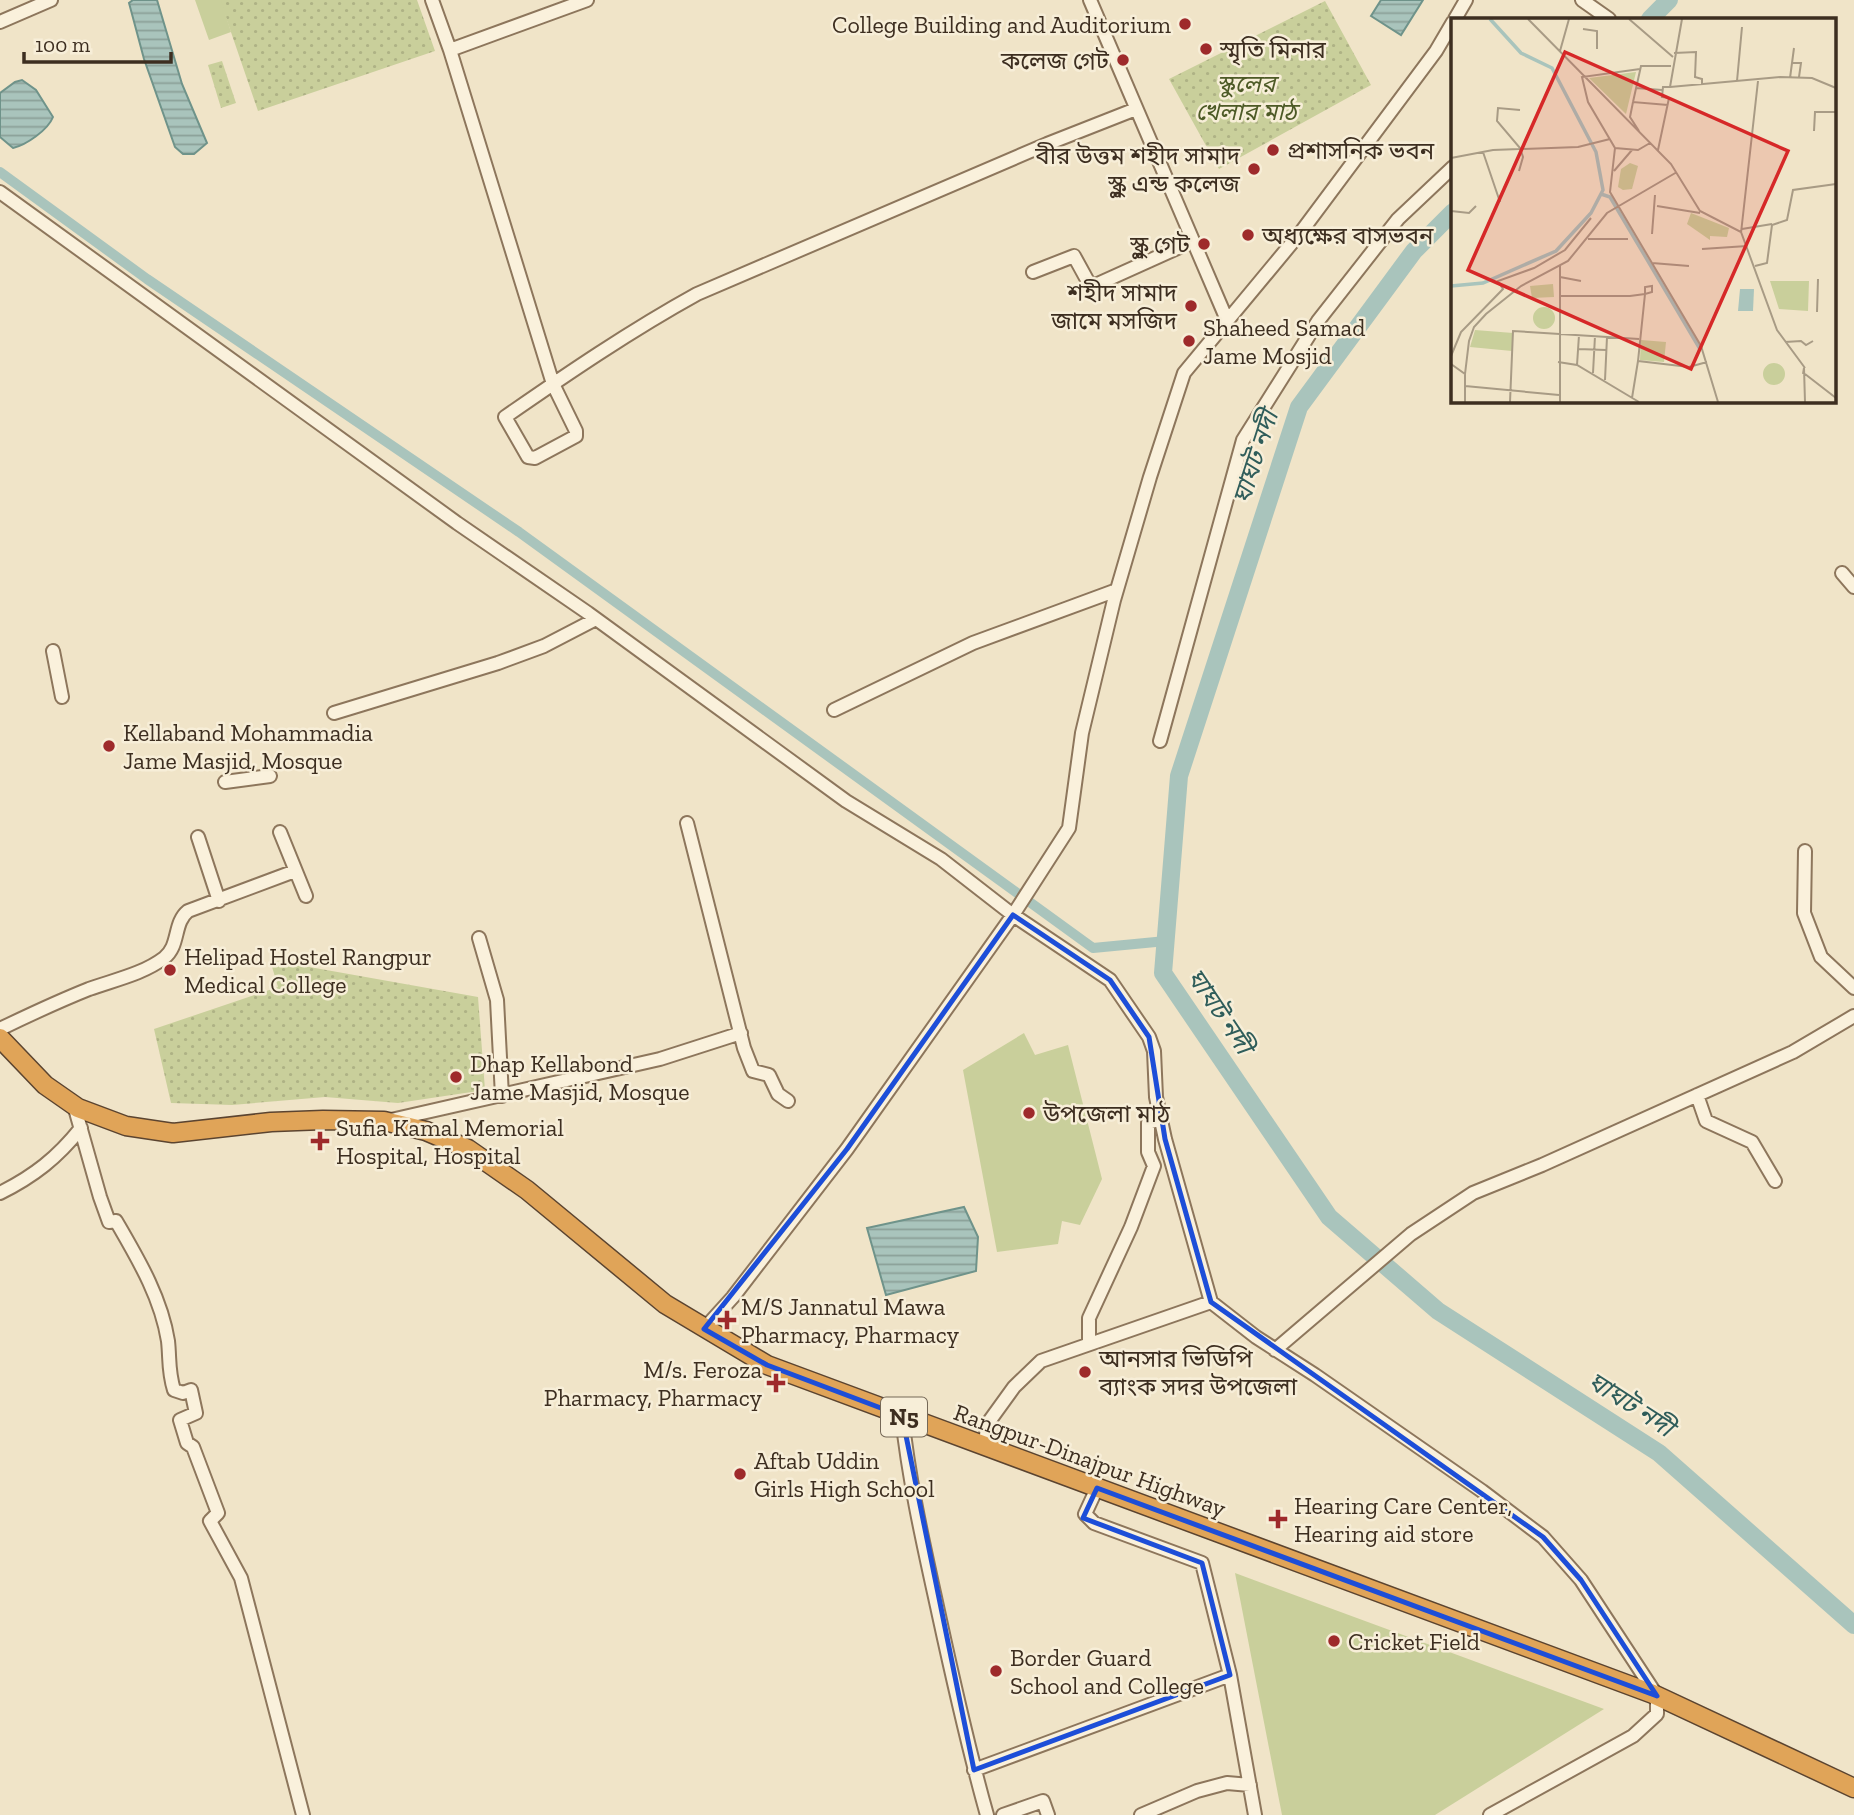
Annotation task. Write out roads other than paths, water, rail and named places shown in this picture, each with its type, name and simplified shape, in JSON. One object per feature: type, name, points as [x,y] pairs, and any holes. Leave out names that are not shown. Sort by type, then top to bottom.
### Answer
[{"type":"highway","name":"Rangpur-Dinajpur Highway","points":[[0,1038],[45,1085],[74,1105],[126,1126],[173,1133],[271,1122],[323,1120],[384,1122],[426,1131],[468,1149],[527,1190],[665,1304],[767,1365],[1657,1696],[1854,1788]]},
{"type":"street","points":[[0,22],[51,0]]},
{"type":"street","points":[[432,0],[450,50],[553,384],[576,431],[576,436],[535,458],[528,457],[505,417],[553,384],[649,320],[696,294],[1047,144],[1136,109]]},
{"type":"street","points":[[450,50],[587,0]]},
{"type":"street","points":[[1090,0],[1227,320]]},
{"type":"street","points":[[1455,18],[1466,0]]},
{"type":"street","points":[[1582,0],[1608,18]]},
{"type":"street","points":[[704,1329],[733,1297],[847,1149],[1015,912],[1069,828],[1082,733],[1116,590],[1184,373],[1301,232],[1436,51],[1451,25]]},
{"type":"street","points":[[1160,741],[1243,440],[1318,321],[1398,219],[1451,169]]},
{"type":"street","points":[[0,191],[845,801],[941,859],[1110,980],[1149,1037],[1154,1051],[1156,1097],[1211,1302],[1482,1491],[1543,1537],[1581,1580],[1657,1696],[1657,1714],[1633,1736],[1490,1815]]},
{"type":"street","points":[[1033,272],[1074,256],[1091,287],[1192,241]]},
{"type":"street","points":[[1842,573],[1854,587]]},
{"type":"street","points":[[834,710],[974,643],[1116,590]]},
{"type":"street","points":[[334,713],[498,663],[544,646],[596,619]]},
{"type":"street","points":[[53,651],[62,696]]},
{"type":"street","points":[[225,782],[270,776]]},
{"type":"street","points":[[687,823],[741,1033],[754,1071],[769,1075],[778,1094],[788,1101]]},
{"type":"street","points":[[280,832],[306,896]]},
{"type":"street","points":[[198,836],[219,901]]},
{"type":"street","points":[[1805,850],[1804,913],[1821,957],[1854,988]]},
{"type":"street","points":[[0,1029],[85,991],[144,969],[162,959],[173,948],[180,919],[184,915],[295,871]]},
{"type":"street","points":[[479,938],[497,1000],[502,1096]]},
{"type":"street","points":[[1275,1349],[1411,1234],[1473,1193],[1793,1052],[1854,1016]]},
{"type":"street","points":[[384,1122],[660,1059],[741,1033]]},
{"type":"street","points":[[1697,1095],[1706,1121],[1752,1142],[1775,1181]]},
{"type":"street","points":[[74,1105],[109,1222],[117,1221],[152,1284],[168,1342],[168,1371],[174,1390],[183,1393],[191,1390],[196,1413],[180,1420],[187,1443],[192,1447],[218,1513],[210,1521],[241,1578],[303,1815]]},
{"type":"street","points":[[1089,1343],[1089,1318],[1131,1227],[1154,1166],[1148,1152],[1148,1123],[1161,1119]]},
{"type":"street","points":[[0,1193],[60,1154],[81,1128]]},
{"type":"street","points":[[984,1447],[988,1423],[1014,1387],[1041,1361],[1211,1302]]},
{"type":"street","points":[[902,1416],[919,1521],[987,1815]]},
{"type":"street","points":[[1097,1488],[1085,1514],[1094,1523],[1202,1563],[1230,1675],[1255,1815]]},
{"type":"street","points":[[975,1770],[1230,1675]]},
{"type":"street","points":[[1141,1815],[1197,1791],[1227,1783],[1250,1785]]},
{"type":"street","points":[[1003,1815],[1043,1801],[1048,1815]]},
{"type":"water","points":[[133,0],[157,0],[182,84],[207,143],[194,154],[183,154],[175,147],[144,59],[129,3]]},
{"type":"water","points":[[1381,0],[1423,0],[1401,35],[1371,16]]},
{"type":"water","points":[[22,80],[36,90],[53,117],[36,136],[13,148],[0,137],[0,93]]},
{"type":"water","points":[[964,1207],[978,1237],[976,1271],[886,1295],[867,1228]]},
{"type":"waterway","name":"ঘাঘট নদী","points":[[1651,18],[1669,0]]},
{"type":"waterway","points":[[0,172],[147,279],[519,532],[1093,948],[1166,941]]},
{"type":"waterway","name":"ঘাঘট নদী","points":[[1451,214],[1414,251],[1299,407],[1179,776],[1163,973],[1329,1217],[1438,1311],[1659,1453],[1854,1625]]},
{"type":"place","name":"College Building and Auditorium","points":[[1185,24]]},
{"type":"place","name":"স্মৃতি মিনার","points":[[1206,49]]},
{"type":"place","name":"কলেজ গেট","points":[[1123,60]]},
{"type":"place","name":"প্রশাসনিক ভবন","points":[[1273,150]]},
{"type":"place","name":"বীর উত্তম শহীদ সামাদ স্কুল এন্ড কলেজ","points":[[1254,169]]},
{"type":"place","name":"অধ্যক্ষের বাসভবন","points":[[1248,235]]},
{"type":"place","name":"স্কুল গেট","points":[[1204,244]]},
{"type":"place","name":"শহীদ সামাদ জামে মসজিদ","points":[[1191,306]]},
{"type":"place","name":"Shaheed Samad Jame Mosjid","points":[[1189,341]]},
{"type":"place","name":"Kellaband Mohammadia Jame Masjid, Mosque","points":[[109,746]]},
{"type":"place","name":"Helipad Hostel Rangpur Medical College","points":[[170,970]]},
{"type":"place","name":"Dhap Kellabond Jame Masjid, Mosque","points":[[456,1077]]},
{"type":"place","name":"উপজেলা মাঠ","points":[[1029,1113]]},
{"type":"place","name":"Sufia Kamal Memorial Hospital, Hospital","points":[[320,1141]]},
{"type":"place","name":"M/S Jannatul Mawa Pharmacy, Pharmacy","points":[[727,1320]]},
{"type":"place","name":"আনসার ভিডিপি ব্যাংক সদর উপজেলা","points":[[1085,1372]]},
{"type":"place","name":"M/s. Feroza Pharmacy, Pharmacy","points":[[776,1383]]},
{"type":"place","name":"Aftab Uddin Girls High School","points":[[740,1474]]},
{"type":"place","name":"Hearing Care Center, Hearing aid store","points":[[1278,1519]]},
{"type":"place","name":"Cricket Field","points":[[1334,1641]]},
{"type":"place","name":"Border Guard School and College","points":[[996,1671]]},
{"type":"park label","name":"স্কুলের খেলার মাঠ","points":[[1246,97]]}]
